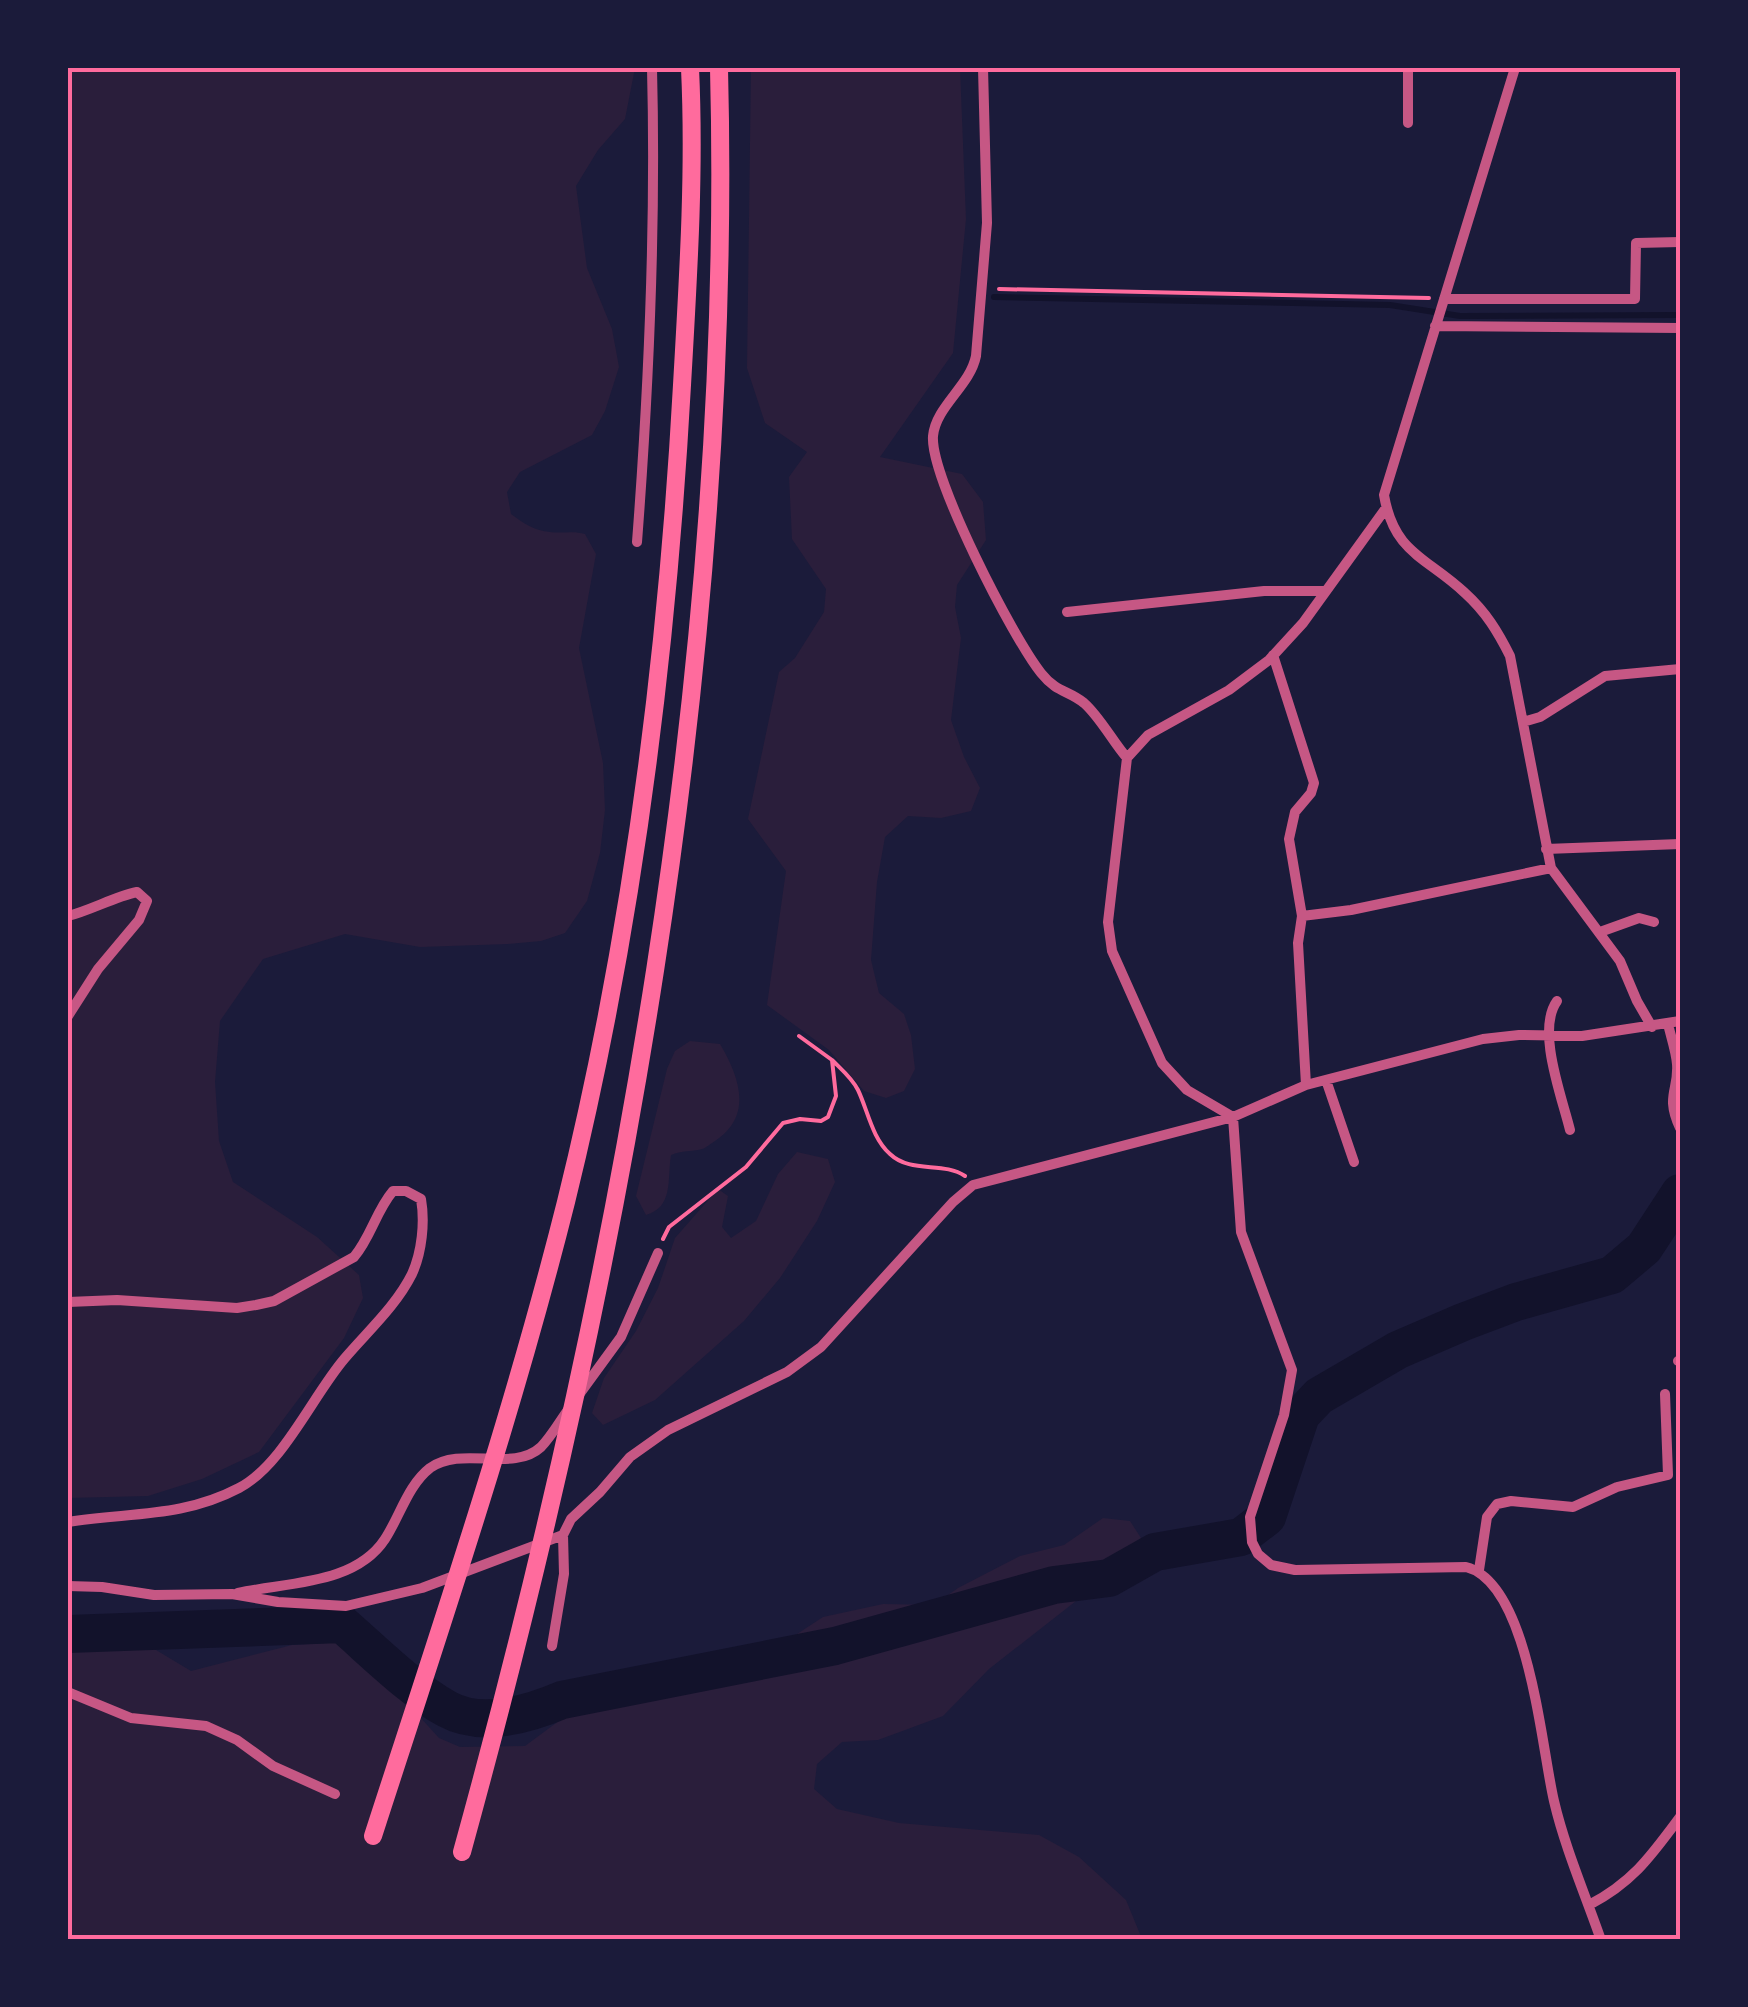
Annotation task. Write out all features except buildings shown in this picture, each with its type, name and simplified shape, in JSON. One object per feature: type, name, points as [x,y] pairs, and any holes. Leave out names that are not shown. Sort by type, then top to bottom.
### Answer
[{"type":"highway","points":[[373,1836],[502,1434],[566,1201],[619,943],[640,810],[676,504],[687,295],[690,68]]},
{"type":"highway","points":[[462,1852],[526,1603],[585,1341],[622,1158],[678,811],[717,368],[722,204],[718,68]]},
{"type":"street","points":[[637,542],[646,428],[654,137],[652,68]]},
{"type":"street","points":[[983,68],[986,223],[973,373],[946,408],[933,433],[935,461],[990,588],[1037,669],[1054,689],[1084,703],[1127,758]]},
{"type":"street","points":[[1408,68],[1408,123]]},
{"type":"street","points":[[1516,68],[1384,495],[1402,544],[1462,589],[1499,633],[1510,656],[1551,868],[1626,972],[1652,1027]]},
{"type":"street","points":[[1443,302],[1635,299],[1636,243],[1680,242]]},
{"type":"street","points":[[1436,323],[1680,328]]},
{"type":"street","points":[[1233,1117],[1186,1090],[1162,1063],[1112,951],[1108,922],[1127,758],[1148,735],[1229,690],[1273,655],[1303,623],[1386,508]]},
{"type":"street","points":[[1067,612],[1264,592],[1326,592]]},
{"type":"street","points":[[1273,655],[1314,783],[1311,793],[1294,812],[1289,839],[1302,916],[1298,943],[1306,1085]]},
{"type":"street","points":[[1523,722],[1540,717],[1604,676],[1680,670]]},
{"type":"street","points":[[1546,848],[1680,844]]},
{"type":"street","points":[[1302,916],[1350,910],[1551,868]]},
{"type":"street","points":[[68,916],[130,893],[137,892],[147,900],[139,920],[98,969],[68,1016]]},
{"type":"street","points":[[1600,932],[1639,918],[1654,922]]},
{"type":"street","points":[[1557,1001],[1550,1010],[1548,1037],[1570,1130]]},
{"type":"street","points":[[552,1646],[564,1574],[564,1535],[571,1519],[630,1457],[668,1430],[788,1372],[821,1347],[973,1185],[1233,1117],[1306,1085],[1483,1039],[1519,1035],[1582,1036],[1674,1023],[1678,1068],[1672,1084],[1672,1104],[1680,1128]]},
{"type":"street","points":[[1326,1080],[1354,1162]]},
{"type":"street","points":[[1233,1117],[1241,1232],[1292,1370],[1284,1414],[1250,1517],[1252,1542],[1258,1554],[1271,1565],[1295,1570],[1466,1567],[1479,1570],[1495,1588],[1523,1643],[1554,1804],[1601,1940]]},
{"type":"street","points":[[68,1302],[117,1300],[237,1308],[274,1301],[354,1257],[363,1247],[380,1206],[393,1192],[406,1191],[422,1199],[424,1217],[413,1272],[343,1360],[273,1458],[244,1486],[171,1512],[68,1522]]},
{"type":"street","points":[[68,1586],[154,1596],[232,1594],[334,1577],[361,1565],[383,1542],[414,1486],[431,1468],[452,1459],[525,1456],[540,1447],[621,1336],[658,1253]]},
{"type":"street","points":[[1479,1570],[1484,1558],[1482,1540],[1487,1517],[1497,1504],[1511,1501],[1574,1507],[1617,1487],[1668,1475],[1665,1394]]},
{"type":"street","points":[[232,1594],[278,1602],[346,1606],[422,1588],[564,1535]]},
{"type":"street","points":[[68,1692],[131,1718],[206,1726],[237,1740],[272,1766],[334,1794]]},
{"type":"street","points":[[1589,1904],[1620,1888],[1639,1871],[1680,1817]]},
{"type":"path","points":[[982,289],[1443,302]]},
{"type":"path","points":[[799,1036],[849,1076],[870,1124],[889,1154],[904,1163],[962,1172],[973,1185]]},
{"type":"path","points":[[658,1253],[669,1226],[746,1167],[783,1123],[800,1119],[821,1121],[828,1117],[836,1096],[832,1060]]},
{"type":"shaded area","points":[[68,68],[635,68],[625,119],[598,150],[576,186],[587,268],[612,329],[619,367],[605,411],[592,435],[520,472],[507,492],[511,514],[545,531],[585,534],[596,554],[579,648],[603,763],[605,810],[600,853],[587,901],[565,933],[541,941],[420,947],[345,934],[263,959],[220,1021],[215,1082],[219,1141],[233,1182],[317,1237],[359,1275],[363,1298],[344,1338],[259,1452],[202,1479],[148,1496],[68,1498]]},
{"type":"shaded area","points":[[751,68],[960,68],[966,219],[953,353],[880,457],[962,474],[983,502],[986,540],[957,585],[955,607],[961,638],[951,720],[980,788],[971,811],[941,818],[908,816],[885,837],[871,960],[879,993],[904,1014],[915,1069],[904,1091],[886,1098],[864,1091],[829,1050],[767,1005],[786,871],[748,819],[779,672],[795,658],[824,612],[826,589],[792,539],[789,477],[807,452],[765,423],[747,368]]},
{"type":"shaded area","points":[[690,1041],[720,1044],[737,1083],[739,1108],[727,1131],[715,1141],[703,1149],[671,1155],[665,1199],[646,1215],[636,1196],[667,1069],[675,1051]]},
{"type":"shaded area","points":[[797,1152],[828,1159],[835,1182],[817,1221],[780,1278],[744,1321],[655,1400],[603,1425],[592,1413],[604,1378],[636,1331],[658,1288],[675,1238],[718,1189],[728,1196],[722,1227],[731,1238],[756,1221],[778,1174]]},
{"type":"shaded area","points":[[1103,1518],[1130,1521],[1141,1538],[1136,1554],[989,1669],[943,1716],[878,1740],[842,1742],[817,1764],[814,1789],[837,1809],[899,1823],[1039,1835],[1079,1857],[1126,1900],[1142,1939],[68,1939],[68,1620],[106,1620],[191,1671],[292,1645],[342,1642],[389,1683],[439,1738],[460,1747],[525,1746],[571,1712],[759,1673],[791,1638],[823,1617],[883,1604],[934,1605],[1020,1556],[1064,1545]]},
{"type":"waterway","points":[[994,297],[1390,305],[1460,316],[1680,315]]},
{"type":"waterway","points":[[68,1634],[342,1624],[434,1701],[460,1715],[490,1718],[835,1646],[1054,1585],[1109,1578],[1155,1552],[1241,1537],[1267,1517],[1301,1415],[1319,1396],[1398,1350],[1463,1322],[1516,1302],[1612,1275],[1644,1248],[1680,1193]]}]
